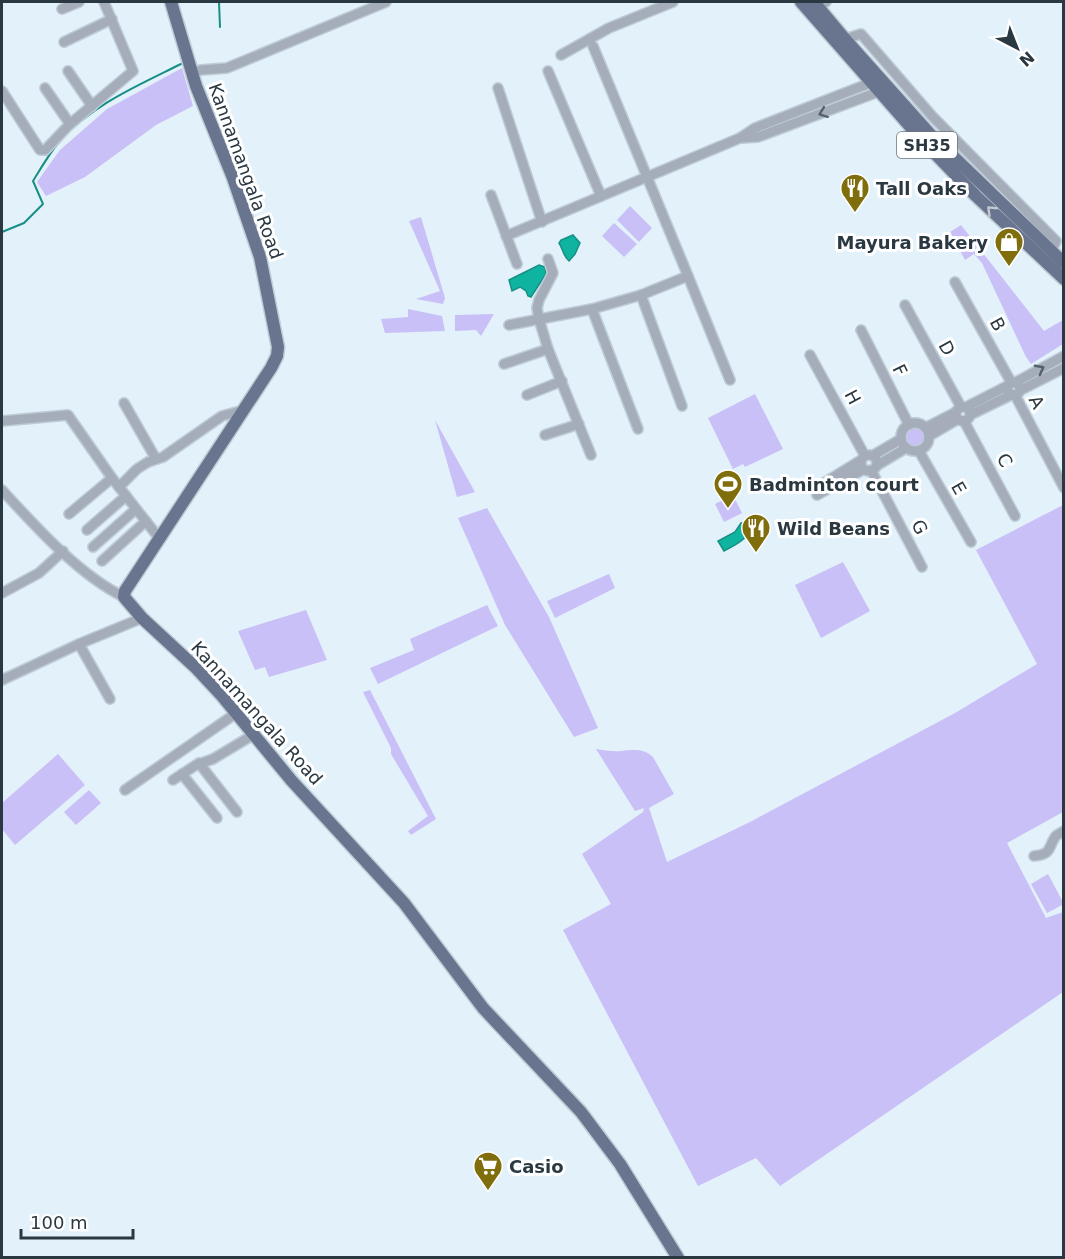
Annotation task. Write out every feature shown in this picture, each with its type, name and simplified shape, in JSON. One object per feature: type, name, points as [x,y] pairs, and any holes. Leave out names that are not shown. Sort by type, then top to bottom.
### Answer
[{"type":"main road","name":"Kannamangala Road","points":[[171,2],[192,73],[233,177],[260,257],[278,347],[277,356],[271,368],[159,538],[125,591],[124,597],[142,618],[195,667],[404,903],[483,1008],[581,1112],[620,1164],[678,1257]]},
{"type":"main road","name":"SH35","points":[[801,2],[874,87],[952,163],[1064,279]]},
{"type":"main road","name":"SH35","points":[[819,3],[844,39],[952,163],[1064,263]]},
{"type":"street","points":[[62,9],[79,2]]},
{"type":"street","points":[[2,91],[40,150],[45,150],[70,124],[133,71],[104,2]]},
{"type":"street","points":[[192,73],[227,68],[386,2]]},
{"type":"street","points":[[561,55],[609,28],[673,2]]},
{"type":"street","points":[[64,42],[111,18]]},
{"type":"street","points":[[844,39],[861,34],[932,116],[1056,241],[1052,250]]},
{"type":"street","points":[[593,46],[730,380]]},
{"type":"street","points":[[548,70],[601,196]]},
{"type":"street","points":[[69,71],[92,106]]},
{"type":"street","points":[[506,236],[740,138],[758,137],[874,87]]},
{"type":"street","points":[[45,88],[70,124]]},
{"type":"street","points":[[498,88],[542,222]]},
{"type":"street","points":[[491,195],[517,264]]},
{"type":"street","points":[[548,259],[553,273],[539,300],[537,308],[539,319],[548,349],[591,455]]},
{"type":"street","points":[[509,325],[592,309],[641,295],[688,276]]},
{"type":"street","name":"B","points":[[955,282],[1014,388]]},
{"type":"street","points":[[641,295],[682,406]]},
{"type":"street","name":"D","points":[[905,306],[962,413]]},
{"type":"street","points":[[592,309],[638,429]]},
{"type":"street","name":"F","points":[[861,330],[909,425]]},
{"type":"street","points":[[504,364],[548,349]]},
{"type":"street","name":"H","points":[[810,355],[868,463]]},
{"type":"street","points":[[1014,388],[1064,356]]},
{"type":"street","points":[[927,432],[1014,388],[1064,368]]},
{"type":"street","points":[[527,395],[562,381]]},
{"type":"street","name":"A","points":[[1014,388],[1064,488]]},
{"type":"street","points":[[124,403],[156,459]]},
{"type":"street","points":[[119,487],[137,469],[163,457],[222,416],[244,410]]},
{"type":"street","name":"C","points":[[962,413],[1015,516]]},
{"type":"street","points":[[2,421],[68,416],[112,478],[159,538]]},
{"type":"street","points":[[545,435],[579,424]]},
{"type":"street","points":[[917,424],[927,432],[926,445],[919,451],[912,451],[903,443],[903,431],[909,425],[917,424]]},
{"type":"street","points":[[815,491],[903,443]]},
{"type":"street","name":"E","points":[[919,451],[971,542]]},
{"type":"street","name":"G","points":[[868,463],[922,567]]},
{"type":"street","points":[[69,514],[112,478]]},
{"type":"street","points":[[2,490],[81,568],[108,589],[124,597]]},
{"type":"street","points":[[87,530],[126,496]]},
{"type":"street","points":[[93,548],[136,509]]},
{"type":"street","points":[[102,561],[146,521]]},
{"type":"street","points":[[2,593],[39,573],[63,551]]},
{"type":"street","points":[[2,680],[142,618]]},
{"type":"street","points":[[79,644],[110,699]]},
{"type":"street","points":[[125,790],[235,714]]},
{"type":"street","points":[[173,780],[253,735]]},
{"type":"street","points":[[199,764],[237,812]]},
{"type":"street","points":[[182,774],[218,818]]},
{"type":"street","points":[[1034,856],[1042,855],[1049,850],[1054,838],[1064,831]]},
{"type":"shaded area","points":[[182,68],[193,106],[156,125],[85,177],[46,196],[37,182],[60,150],[107,109]]},
{"type":"shaded area","points":[[630,206],[652,228],[639,242],[617,220]]},
{"type":"shaded area","points":[[421,217],[445,298],[443,304],[416,299],[440,291],[409,221]]},
{"type":"shaded area","points":[[614,223],[637,244],[624,257],[602,236]]},
{"type":"shaded area","points":[[961,225],[1044,331],[1063,320],[1063,344],[1031,364],[982,263],[974,254],[965,260],[950,232]]},
{"type":"shaded area","points":[[573,235],[580,243],[569,261],[559,243]]},
{"type":"shaded area","points":[[539,265],[545,267],[546,274],[531,297],[520,287],[512,291],[509,280]]},
{"type":"shaded area","points":[[408,309],[442,316],[445,331],[385,333],[381,319],[408,317]]},
{"type":"shaded area","points":[[494,314],[481,336],[476,330],[455,331],[455,315]]},
{"type":"shaded area","points":[[755,394],[783,449],[745,467],[743,464],[733,469],[708,418]]},
{"type":"shaded area","points":[[435,420],[475,492],[457,497]]},
{"type":"shaded area","points":[[915,427],[922,430],[925,437],[922,444],[915,447],[908,444],[905,437],[908,430]]},
{"type":"shaded area","name":"Badminton court","points":[[733,495],[742,513],[724,522],[715,504]]},
{"type":"shaded area","points":[[1063,505],[1063,812],[1007,843],[1046,918],[1063,912],[1063,992],[780,1186],[756,1158],[698,1186],[563,930],[611,904],[582,854],[643,812],[644,808],[635,811],[596,749],[638,750],[653,757],[674,794],[649,808],[667,862],[750,822],[955,713],[1037,664],[976,550]]},
{"type":"shaded area","points":[[487,508],[549,617],[598,728],[574,737],[505,625],[458,518]]},
{"type":"shaded area","points":[[751,521],[746,536],[739,543],[724,551],[718,541],[735,532],[741,523]]},
{"type":"shaded area","points":[[843,562],[870,611],[821,638],[795,585]]},
{"type":"shaded area","points":[[609,574],[615,588],[555,618],[547,601]]},
{"type":"shaded area","points":[[487,605],[498,626],[378,684],[370,668],[414,650],[410,639]]},
{"type":"shaded area","points":[[306,610],[327,660],[269,677],[265,667],[255,670],[238,631]]},
{"type":"shaded area","points":[[370,690],[436,819],[411,835],[408,831],[428,816],[391,754],[391,748],[363,692]]},
{"type":"shaded area","points":[[58,754],[85,785],[15,845],[2,829],[2,803]]},
{"type":"shaded area","points":[[89,790],[101,803],[76,825],[64,812]]},
{"type":"shaded area","points":[[1048,874],[1064,904],[1047,913],[1031,884]]},
{"type":"waterway","points":[[219,2],[220,27]]},
{"type":"waterway","points":[[2,232],[24,223],[43,204],[33,181],[55,147],[72,129],[116,97],[181,64]]},
{"type":"place","name":"Tall Oaks","points":[[855,214]]},
{"type":"place","name":"Mayura Bakery","points":[[1009,268]]},
{"type":"place","name":"Badminton court","points":[[728,510]]},
{"type":"place","name":"Wild Beans","points":[[756,554]]},
{"type":"place","name":"Casio","points":[[488,1192]]}]
